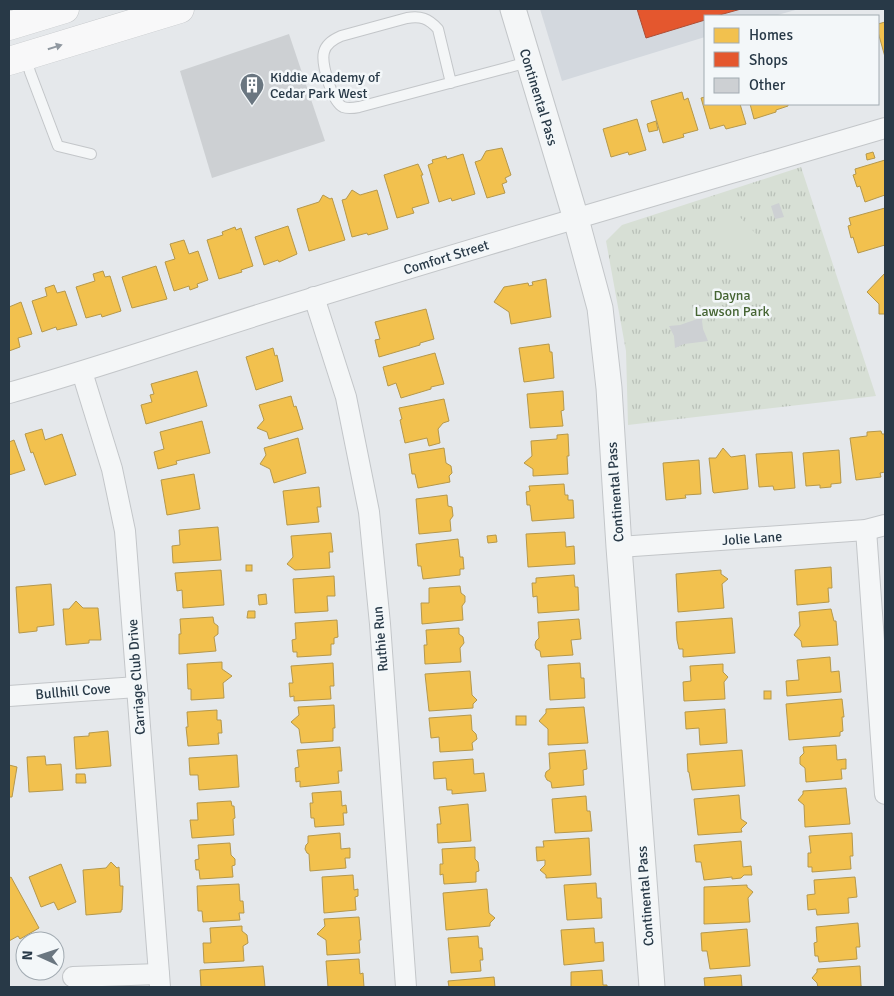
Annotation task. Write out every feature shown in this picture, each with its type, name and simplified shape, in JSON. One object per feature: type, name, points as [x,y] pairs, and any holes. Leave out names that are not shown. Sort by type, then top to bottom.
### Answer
[{"type":"main road","points":[[9,26],[64,9]]},
{"type":"main road","points":[[17,59],[180,9]]},
{"type":"street","name":"Continental Pass","points":[[512,9],[576,219],[600,308],[609,388],[652,987]]},
{"type":"street","name":"Comfort Street","points":[[9,393],[82,372],[314,297],[885,128]]},
{"type":"street","name":"Ruthie Run","points":[[314,297],[346,397],[369,512],[380,624],[406,987]]},
{"type":"street","name":"Carriage Club Drive","points":[[82,372],[112,469],[125,531],[160,980]]},
{"type":"street","name":"Jolie Lane","points":[[619,547],[876,528]]},
{"type":"street","points":[[876,528],[885,794]]},
{"type":"street","name":"Bullhill Cove","points":[[9,696],[137,687]]},
{"type":"street","points":[[73,976],[160,980]]},
{"type":"lane","points":[[451,83],[438,29],[432,22],[424,18],[407,18],[335,38],[324,52],[332,94],[342,107],[359,107],[451,83],[528,62]]},
{"type":"lane","points":[[17,59],[30,72],[58,146],[91,154]]},
{"type":"shaded area","points":[[540,9],[799,9],[778,15],[704,15],[704,37],[562,81]]},
{"type":"green space","name":"Dayna Lawson Park","points":[[801,167],[876,396],[628,425],[626,351],[606,241],[622,225]]},
{"type":"green space","points":[[735,212],[759,237],[735,260],[711,236]]},
{"type":"building: Homes","points":[[885,22],[885,57],[879,36],[879,24]]},
{"type":"building: Homes","points":[[682,92],[684,100],[688,98],[698,130],[683,134],[684,137],[663,143],[651,101]]},
{"type":"building: Homes","points":[[704,97],[704,105],[740,105],[746,124],[726,129],[724,125],[710,129],[701,98]]},
{"type":"building: Homes","points":[[750,105],[788,105],[776,110],[776,112],[754,119]]},
{"type":"building: Homes","points":[[637,119],[646,150],[629,155],[628,152],[611,157],[603,129]]},
{"type":"building: Homes","points":[[656,121],[658,130],[649,132],[647,124]]},
{"type":"building: Homes","points":[[502,148],[511,175],[505,178],[507,182],[502,184],[505,193],[487,198],[475,162],[481,160],[486,151]]},
{"type":"building: Homes","points":[[873,152],[875,158],[867,160],[866,154]]},
{"type":"building: Homes","points":[[463,154],[475,194],[452,201],[451,198],[439,202],[428,165],[433,163],[432,160],[446,156],[447,159]]},
{"type":"building: Homes","points":[[885,160],[885,195],[865,202],[860,186],[857,187],[853,175],[856,174],[855,169]]},
{"type":"building: Homes","points":[[418,164],[423,175],[421,175],[429,203],[412,208],[414,213],[397,218],[384,175]]},
{"type":"building: Homes","points":[[352,190],[360,195],[377,190],[388,229],[368,235],[367,233],[352,237],[342,200],[346,199]]},
{"type":"building: Homes","points":[[323,195],[330,199],[332,198],[345,240],[309,251],[297,209],[319,202]]},
{"type":"building: Homes","points":[[885,208],[885,245],[858,253],[853,237],[851,238],[848,226],[851,225],[849,218]]},
{"type":"building: Homes","points":[[288,226],[297,254],[279,262],[278,260],[264,265],[255,237]]},
{"type":"building: Homes","points":[[235,227],[236,230],[241,228],[253,266],[241,270],[242,272],[219,279],[207,240],[223,235],[222,232]]},
{"type":"building: Homes","points":[[184,240],[189,254],[198,251],[208,280],[197,284],[198,287],[190,290],[189,286],[174,291],[165,262],[175,259],[170,244]]},
{"type":"building: Homes","points":[[156,266],[167,299],[132,308],[122,277]]},
{"type":"building: Homes","points":[[103,271],[105,277],[110,276],[121,311],[102,317],[101,314],[86,318],[76,287],[95,281],[93,274]]},
{"type":"building: Homes","points":[[885,273],[885,314],[879,314],[879,304],[867,292]]},
{"type":"building: Homes","points":[[546,279],[551,317],[511,324],[509,312],[494,302],[504,287],[528,283],[529,286],[533,285],[532,282]]},
{"type":"building: Homes","points":[[54,285],[57,293],[65,291],[77,325],[57,330],[56,327],[42,332],[32,301],[47,296],[45,288]]},
{"type":"building: Homes","points":[[21,302],[32,334],[18,338],[20,347],[9,351],[9,307]]},
{"type":"building: Homes","points":[[426,309],[434,339],[379,357],[375,340],[380,339],[375,322]]},
{"type":"building: Homes","points":[[549,344],[550,352],[552,352],[554,378],[524,382],[519,348]]},
{"type":"building: Homes","points":[[273,348],[275,356],[277,355],[283,381],[256,390],[246,357]]},
{"type":"building: Homes","points":[[435,353],[444,384],[401,398],[396,383],[388,386],[383,367]]},
{"type":"building: Homes","points":[[197,371],[207,406],[146,424],[141,405],[152,402],[150,395],[154,394],[151,384]]},
{"type":"building: Homes","points":[[563,391],[564,410],[561,411],[563,426],[530,428],[527,394]]},
{"type":"building: Homes","points":[[291,396],[303,429],[269,439],[267,432],[257,428],[264,420],[259,405]]},
{"type":"building: Homes","points":[[444,399],[449,421],[443,423],[438,429],[440,443],[429,446],[427,438],[405,443],[399,408]]},
{"type":"building: Homes","points":[[202,421],[210,453],[176,461],[177,464],[158,469],[154,452],[164,449],[160,432]]},
{"type":"building: Homes","points":[[42,429],[45,440],[62,434],[76,475],[45,485],[25,434]]},
{"type":"building: Homes","points":[[881,431],[882,434],[885,434],[885,472],[880,473],[881,477],[856,480],[850,438],[867,436],[867,432]]},
{"type":"building: Homes","points":[[568,434],[568,474],[533,476],[533,469],[524,463],[532,456],[531,441],[557,439],[557,435]]},
{"type":"building: Homes","points":[[298,438],[306,473],[274,483],[270,469],[260,464],[266,455],[264,448]]},
{"type":"building: Homes","points":[[14,440],[25,470],[9,475],[9,442]]},
{"type":"building: Homes","points":[[444,448],[446,463],[451,466],[450,482],[418,488],[415,474],[412,474],[409,454]]},
{"type":"building: Homes","points":[[723,448],[731,457],[745,455],[748,489],[713,492],[709,458],[716,458]]},
{"type":"building: Homes","points":[[839,450],[841,483],[831,484],[831,487],[820,488],[820,485],[806,486],[803,453]]},
{"type":"building: Homes","points":[[792,452],[795,488],[774,490],[773,486],[759,487],[756,454]]},
{"type":"building: Homes","points":[[699,460],[701,494],[685,495],[686,498],[666,500],[663,463]]},
{"type":"building: Homes","points":[[194,474],[200,509],[167,515],[161,480]]},
{"type":"building: Homes","points":[[564,484],[565,495],[568,495],[568,500],[573,500],[574,518],[532,521],[530,505],[527,505],[526,492],[530,491],[529,486]]},
{"type":"building: Homes","points":[[319,487],[321,507],[317,507],[319,522],[287,525],[283,491]]},
{"type":"building: Homes","points":[[447,495],[448,506],[452,507],[453,516],[450,520],[451,531],[419,534],[416,499]]},
{"type":"building: Homes","points":[[218,527],[221,560],[173,563],[172,546],[180,545],[179,530]]},
{"type":"building: Homes","points":[[565,532],[566,547],[574,546],[575,564],[528,567],[526,534]]},
{"type":"building: Homes","points":[[331,533],[333,552],[329,552],[330,568],[295,570],[287,564],[293,557],[291,536]]},
{"type":"building: Homes","points":[[496,535],[497,542],[488,543],[487,536]]},
{"type":"building: Homes","points":[[458,539],[460,557],[463,557],[464,569],[460,569],[460,575],[423,579],[421,566],[418,566],[416,544]]},
{"type":"building: Homes","points":[[246,565],[252,565],[252,571],[246,571]]},
{"type":"building: Homes","points":[[831,567],[832,588],[828,588],[829,602],[797,605],[795,570]]},
{"type":"building: Homes","points":[[221,570],[224,605],[183,608],[182,590],[177,591],[175,573]]},
{"type":"building: Homes","points":[[721,570],[721,574],[728,579],[722,584],[724,608],[678,612],[676,574]]},
{"type":"building: Homes","points":[[574,575],[575,587],[578,587],[579,610],[538,613],[537,596],[533,597],[532,583],[536,583],[536,578]]},
{"type":"building: Homes","points":[[334,576],[335,596],[327,596],[328,611],[295,613],[293,579]]},
{"type":"building: Homes","points":[[51,584],[54,625],[37,627],[37,631],[19,633],[16,587]]},
{"type":"building: Homes","points":[[460,586],[461,593],[465,596],[465,602],[462,606],[463,620],[422,624],[421,603],[429,603],[429,588]]},
{"type":"building: Homes","points":[[266,594],[267,604],[259,605],[258,595]]},
{"type":"building: Homes","points":[[76,601],[83,608],[98,608],[101,640],[89,640],[89,643],[66,645],[63,609],[69,609]]},
{"type":"building: Homes","points":[[831,609],[834,621],[836,621],[838,645],[802,647],[801,641],[794,635],[800,626],[799,612]]},
{"type":"building: Homes","points":[[248,611],[255,611],[255,618],[247,618]]},
{"type":"building: Homes","points":[[213,617],[214,623],[218,626],[218,634],[214,637],[216,651],[179,654],[180,619]]},
{"type":"building: Homes","points":[[732,618],[735,653],[683,657],[683,649],[679,649],[677,640],[676,622]]},
{"type":"building: Homes","points":[[579,619],[581,639],[571,640],[573,655],[541,657],[540,651],[536,649],[535,645],[539,638],[538,622]]},
{"type":"building: Homes","points":[[337,620],[338,637],[334,638],[334,644],[331,644],[331,655],[297,657],[297,652],[293,652],[292,640],[296,639],[295,623]]},
{"type":"building: Homes","points":[[459,628],[459,634],[463,637],[464,643],[460,648],[461,662],[425,664],[424,645],[427,645],[426,630]]},
{"type":"building: Homes","points":[[830,657],[831,672],[839,671],[841,692],[787,696],[786,681],[799,680],[797,660]]},
{"type":"building: Homes","points":[[222,662],[222,669],[232,676],[223,683],[224,698],[191,700],[191,689],[188,689],[187,664]]},
{"type":"building: Homes","points":[[333,663],[334,686],[330,686],[331,699],[294,701],[294,696],[290,697],[289,683],[293,683],[291,666]]},
{"type":"building: Homes","points":[[580,663],[581,678],[584,678],[585,698],[550,700],[548,665]]},
{"type":"building: Homes","points":[[723,664],[723,672],[728,677],[724,682],[725,699],[684,701],[683,682],[691,681],[690,666]]},
{"type":"building: Homes","points":[[470,671],[472,695],[477,700],[473,704],[473,708],[429,711],[425,674]]},
{"type":"building: Homes","points":[[764,691],[771,691],[771,699],[764,699]]},
{"type":"building: Homes","points":[[842,699],[844,717],[842,717],[843,731],[840,732],[840,736],[789,740],[786,704]]},
{"type":"building: Homes","points":[[334,705],[335,728],[333,728],[333,741],[301,743],[299,729],[291,722],[299,715],[298,707]]},
{"type":"building: Homes","points":[[584,707],[588,743],[548,745],[548,729],[539,721],[546,713],[546,709]]},
{"type":"building: Homes","points":[[725,709],[727,743],[700,745],[699,728],[686,729],[685,712]]},
{"type":"building: Homes","points":[[217,710],[217,720],[221,720],[222,733],[218,733],[219,744],[188,746],[187,712]]},
{"type":"building: Homes","points":[[471,715],[472,730],[476,734],[477,739],[472,743],[473,750],[440,752],[439,737],[431,738],[429,718]]},
{"type":"building: Homes","points":[[516,716],[526,716],[526,725],[516,725]]},
{"type":"building: Homes","points":[[108,731],[111,766],[76,769],[74,737],[89,736],[89,733]]},
{"type":"building: Homes","points":[[836,745],[837,760],[846,759],[846,769],[841,769],[842,779],[806,782],[805,768],[800,764],[800,757],[804,753],[803,747]]},
{"type":"building: Homes","points":[[340,747],[342,771],[338,771],[339,783],[300,787],[300,781],[296,782],[295,768],[299,767],[297,750]]},
{"type":"building: Homes","points":[[585,750],[587,769],[583,770],[584,785],[552,788],[551,782],[545,776],[546,772],[550,769],[549,753]]},
{"type":"building: Homes","points":[[742,750],[745,786],[692,790],[687,754]]},
{"type":"building: Homes","points":[[237,755],[239,787],[199,790],[198,775],[190,775],[189,758]]},
{"type":"building: Homes","points":[[45,756],[46,765],[61,764],[63,790],[29,792],[27,757]]},
{"type":"building: Homes","points":[[473,759],[474,774],[484,773],[486,791],[452,794],[452,790],[447,790],[446,778],[434,779],[433,762]]},
{"type":"building: Homes","points":[[9,765],[17,767],[12,797],[9,797]]},
{"type":"building: Homes","points":[[76,774],[85,774],[86,783],[76,783]]},
{"type":"building: Homes","points":[[846,788],[850,824],[805,827],[804,805],[798,800],[803,791]]},
{"type":"building: Homes","points":[[341,791],[342,806],[346,805],[347,813],[343,813],[344,825],[315,827],[314,818],[311,818],[310,803],[313,803],[312,793]]},
{"type":"building: Homes","points":[[739,795],[741,819],[747,823],[741,829],[742,832],[698,835],[694,799]]},
{"type":"building: Homes","points":[[586,796],[587,811],[590,811],[592,831],[555,833],[552,799]]},
{"type":"building: Homes","points":[[231,801],[232,806],[234,806],[234,835],[192,838],[190,820],[198,820],[197,803]]},
{"type":"building: Homes","points":[[468,804],[471,841],[438,843],[437,824],[441,824],[439,807]]},
{"type":"building: Homes","points":[[340,833],[341,849],[350,848],[350,858],[345,858],[346,868],[310,871],[309,854],[305,849],[308,843],[308,836]]},
{"type":"building: Homes","points":[[852,833],[853,856],[850,856],[851,869],[812,872],[812,867],[808,867],[808,853],[811,853],[809,836]]},
{"type":"building: Homes","points":[[589,838],[591,875],[546,878],[546,875],[540,870],[545,865],[545,860],[537,861],[536,847],[544,847],[543,841]]},
{"type":"building: Homes","points":[[741,841],[743,867],[751,866],[752,875],[744,875],[741,878],[732,879],[732,877],[704,880],[701,862],[696,862],[694,845]]},
{"type":"building: Homes","points":[[230,843],[231,855],[235,859],[235,865],[232,866],[233,877],[200,879],[199,870],[196,870],[195,860],[199,859],[198,845]]},
{"type":"building: Homes","points":[[475,847],[475,859],[478,862],[479,871],[476,872],[476,882],[444,884],[443,874],[440,875],[440,864],[443,864],[442,849]]},
{"type":"building: Homes","points":[[111,862],[117,868],[119,867],[120,886],[123,886],[122,910],[121,912],[86,915],[83,870],[106,868]]},
{"type":"building: Homes","points":[[61,864],[76,902],[58,910],[54,902],[41,907],[29,877]]},
{"type":"building: Homes","points":[[353,875],[354,890],[358,889],[358,896],[355,897],[356,910],[324,913],[322,877]]},
{"type":"building: Homes","points":[[11,877],[39,928],[34,931],[15,931],[15,938],[9,941],[9,878]]},
{"type":"building: Homes","points":[[855,877],[857,897],[848,898],[849,913],[817,915],[816,909],[808,910],[807,895],[815,894],[814,880]]},
{"type":"building: Homes","points":[[596,883],[597,898],[601,898],[602,918],[567,920],[564,885]]},
{"type":"building: Homes","points":[[239,884],[240,901],[243,901],[244,913],[239,913],[240,920],[203,922],[202,911],[198,911],[197,886]]},
{"type":"building: Homes","points":[[747,885],[753,892],[748,898],[750,922],[704,924],[704,887]]},
{"type":"building: Homes","points":[[487,889],[489,913],[495,918],[490,923],[490,926],[446,930],[443,893]]},
{"type":"building: Homes","points":[[359,917],[360,953],[327,955],[326,940],[317,934],[325,926],[324,919]]},
{"type":"building: Homes","points":[[858,923],[860,947],[856,947],[857,959],[819,962],[818,956],[815,956],[814,943],[817,942],[816,927]]},
{"type":"building: Homes","points":[[242,926],[242,931],[247,935],[248,943],[243,946],[244,961],[204,963],[203,943],[211,943],[210,928]]},
{"type":"building: Homes","points":[[594,928],[595,943],[603,942],[604,961],[564,965],[561,930]]},
{"type":"building: Homes","points":[[747,929],[750,966],[710,969],[707,951],[702,951],[701,933]]},
{"type":"building: Homes","points":[[478,936],[479,948],[482,948],[483,960],[480,960],[481,971],[451,973],[448,938]]},
{"type":"building: Homes","points":[[359,959],[360,974],[363,973],[364,987],[328,987],[326,961]]},
{"type":"building: Homes","points":[[263,966],[265,987],[201,987],[200,970]]},
{"type":"building: Homes","points":[[860,966],[861,986],[863,987],[818,987],[812,978],[817,969]]},
{"type":"building: Homes","points":[[602,970],[603,985],[607,985],[607,987],[571,987],[571,972]]},
{"type":"building: Homes","points":[[741,975],[742,987],[705,987],[704,978]]},
{"type":"building: Homes","points":[[494,977],[495,987],[449,987],[448,981]]},
{"type":"building: Shops","points":[[637,9],[741,9],[720,15],[704,15],[704,20],[646,38]]},
{"type":"building: Other","name":"Kiddie Academy of Cedar Park West","points":[[289,34],[325,141],[212,178],[180,71]]},
{"type":"building: Other","points":[[779,203],[784,217],[775,219],[771,206]]},
{"type":"building: Other","points":[[703,317],[703,329],[708,341],[684,344],[675,348],[674,336],[669,326],[680,325]]},
{"type":"place","name":"Kiddie Academy of Cedar Park West","points":[[252,106]]}]
